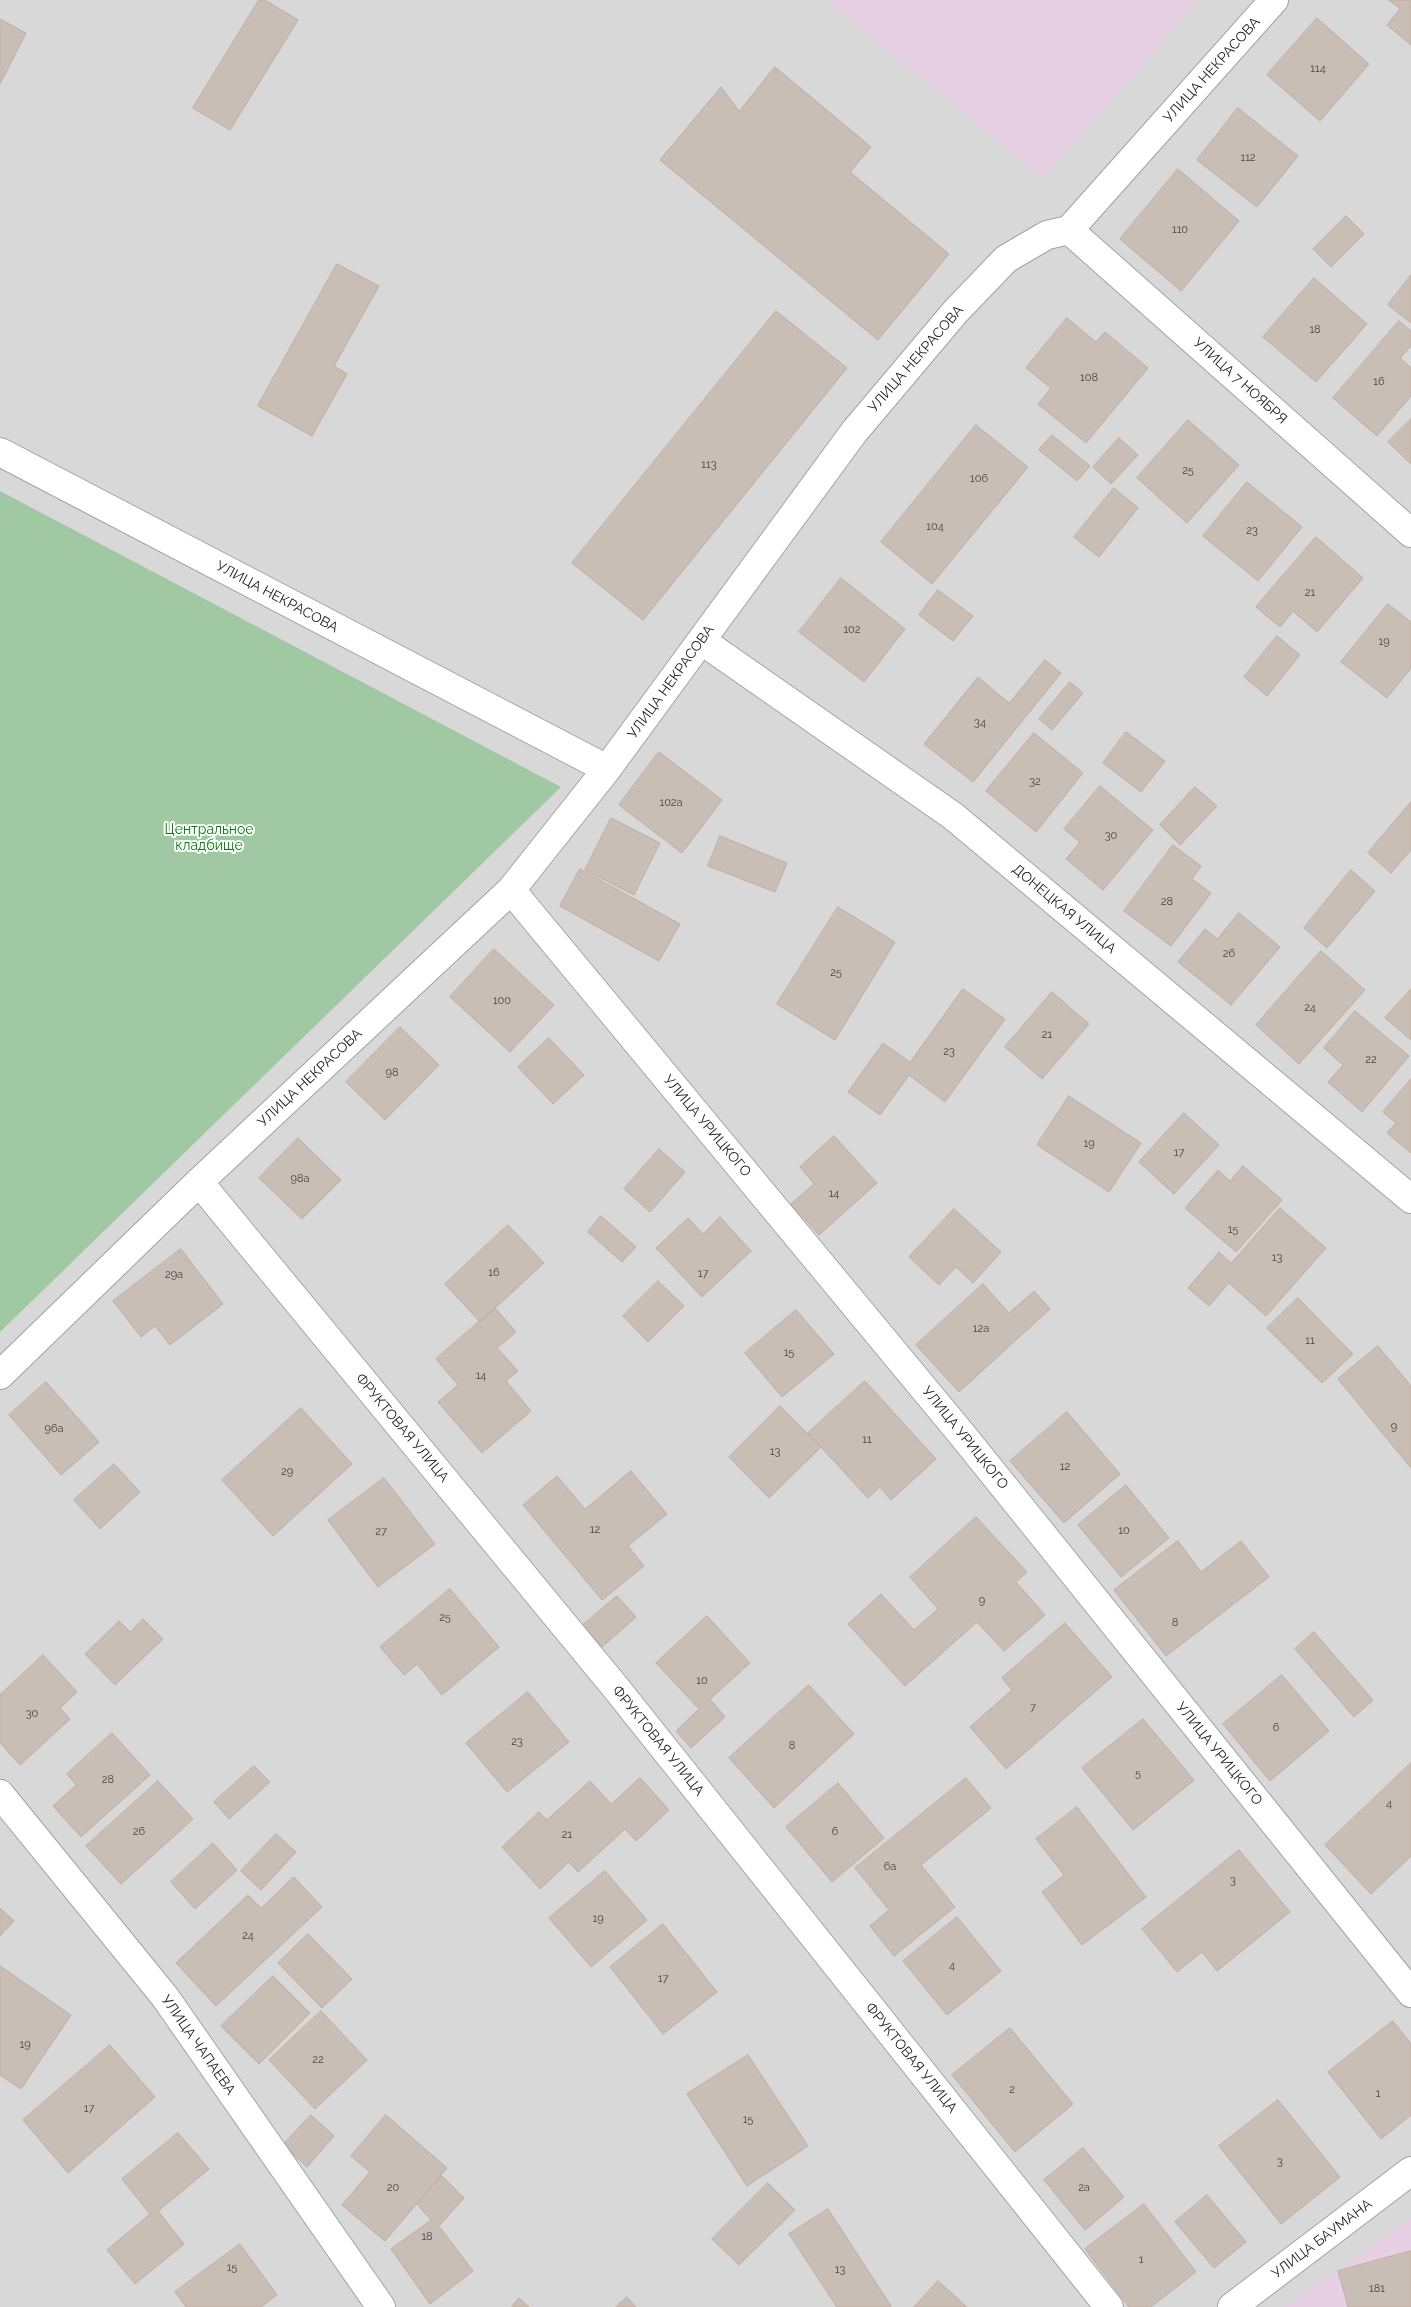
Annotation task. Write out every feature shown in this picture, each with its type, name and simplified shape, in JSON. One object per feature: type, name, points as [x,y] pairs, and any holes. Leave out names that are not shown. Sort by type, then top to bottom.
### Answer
[{"type":"street","name":"УЛИЦА НЕКРАСОВА","points":[[0,1375],[199,1182],[511,890],[607,769],[854,432],[956,311],[1006,259],[1047,235],[1069,230],[1274,0]]},
{"type":"street","name":"УЛИЦА 7 НОЯБРЯ","points":[[1069,230],[1411,533]]},
{"type":"street","name":"УЛИЦА НЕКРАСОВА","points":[[0,452],[607,769]]},
{"type":"street","name":"ДОНЕЦКАЯ УЛИЦА","points":[[702,641],[953,816],[1411,1199]]},
{"type":"street","name":"УЛИЦА УРИЦКОГО","points":[[511,890],[970,1445],[1411,1993]]},
{"type":"street","name":"ФРУКТОВАЯ УЛИЦА","points":[[199,1182],[622,1696],[1109,2307]]},
{"type":"street","name":"УЛИЦА ЧАПАЕВА","points":[[0,1794],[165,1997],[381,2307]]},
{"type":"street","name":"УЛИЦА БАУМАНА","points":[[1232,2307],[1411,2171]]},
{"type":"shaded area","points":[[0,0],[1411,0],[1411,2307],[0,2307]]},
{"type":"shaded area","points":[[827,0],[1198,0],[1044,178]]},
{"type":"shaded area","points":[[1411,2219],[1411,2307],[1286,2307]]},
{"type":"green space","name":"Центральное кладбище","points":[[0,491],[561,787],[0,1332]]},
{"type":"building","points":[[259,0],[265,0],[298,20],[230,130],[193,108]]},
{"type":"building","points":[[1389,0],[1411,0],[1411,45],[1387,25],[1400,9]]},
{"type":"building","points":[[1317,18],[1369,64],[1320,121],[1267,75]]},
{"type":"building","points":[[0,19],[26,33],[0,84]]},
{"type":"building","points":[[775,67],[871,147],[850,172],[949,254],[878,340],[660,160],[721,87],[739,111]]},
{"type":"building","points":[[1238,108],[1298,156],[1257,207],[1197,160]]},
{"type":"building","points":[[1178,169],[1239,221],[1181,291],[1120,239]]},
{"type":"building","points":[[1346,216],[1364,234],[1331,267],[1313,249]]},
{"type":"building","points":[[337,264],[379,286],[334,366],[347,374],[312,436],[258,406]]},
{"type":"building","points":[[1411,275],[1411,323],[1388,305]]},
{"type":"building","points":[[1314,278],[1367,324],[1316,382],[1263,337]]},
{"type":"building","points":[[776,311],[847,368],[643,620],[572,563]]},
{"type":"building","points":[[1067,318],[1096,342],[1105,332],[1148,368],[1086,443],[1038,404],[1051,388],[1026,368]]},
{"type":"building","points":[[1399,321],[1411,331],[1411,346],[1400,358],[1411,368],[1411,396],[1377,436],[1333,398]]},
{"type":"building","points":[[1411,419],[1411,464],[1388,442]]},
{"type":"building","points":[[1188,420],[1239,465],[1187,523],[1137,478]]},
{"type":"building","points":[[976,425],[1028,467],[932,584],[881,542]]},
{"type":"building","points":[[1052,435],[1090,466],[1077,481],[1039,450]]},
{"type":"building","points":[[1119,438],[1138,455],[1111,484],[1093,467]]},
{"type":"building","points":[[1247,482],[1302,527],[1258,581],[1203,536]]},
{"type":"building","points":[[1114,488],[1138,508],[1099,557],[1074,537]]},
{"type":"building","points":[[1316,537],[1363,578],[1317,632],[1293,611],[1280,627],[1256,607]]},
{"type":"building","points":[[841,578],[905,629],[864,682],[799,632]]},
{"type":"building","points":[[938,590],[973,616],[953,641],[919,615]]},
{"type":"building","points":[[1388,604],[1411,622],[1411,668],[1387,698],[1341,662]]},
{"type":"building","points":[[1277,636],[1300,655],[1267,696],[1244,677]]},
{"type":"building","points":[[1045,660],[1061,673],[973,782],[924,744],[978,677],[1009,703]]},
{"type":"building","points":[[1070,682],[1083,693],[1052,730],[1039,719]]},
{"type":"building","points":[[1126,732],[1165,761],[1141,792],[1103,763]]},
{"type":"building","points":[[1034,733],[1083,773],[1036,832],[986,791]]},
{"type":"building","points":[[659,752],[722,800],[682,853],[619,805]]},
{"type":"building","points":[[1100,786],[1153,830],[1103,890],[1066,859],[1080,842],[1064,829]]},
{"type":"building","points":[[1195,787],[1217,806],[1180,845],[1160,825]]},
{"type":"building","points":[[1411,802],[1411,850],[1391,873],[1368,853]]},
{"type":"building","points":[[611,818],[660,843],[634,895],[585,870]]},
{"type":"building","points":[[720,836],[787,863],[775,892],[708,866]]},
{"type":"building","points":[[1173,845],[1201,866],[1192,879],[1211,893],[1171,946],[1124,911]]},
{"type":"building","points":[[580,869],[680,924],[659,961],[560,906]]},
{"type":"building","points":[[1351,870],[1375,891],[1327,948],[1304,928]]},
{"type":"building","points":[[838,907],[895,942],[835,1040],[777,1004]]},
{"type":"building","points":[[1239,913],[1280,947],[1231,1005],[1178,962],[1205,929],[1217,939]]},
{"type":"building","points":[[494,949],[554,1005],[510,1052],[450,997]]},
{"type":"building","points":[[1321,951],[1365,990],[1299,1064],[1256,1025]]},
{"type":"building","points":[[963,989],[1005,1019],[945,1102],[909,1075],[880,1115],[848,1092],[883,1043],[910,1062]]},
{"type":"building","points":[[1411,989],[1411,1040],[1385,1018]]},
{"type":"building","points":[[1052,992],[1089,1024],[1042,1079],[1005,1047]]},
{"type":"building","points":[[1355,1011],[1409,1056],[1362,1112],[1328,1082],[1343,1065],[1324,1048]]},
{"type":"building","points":[[400,1027],[439,1065],[385,1120],[346,1082]]},
{"type":"building","points":[[549,1038],[584,1075],[553,1104],[518,1067]]},
{"type":"building","points":[[1411,1079],[1411,1153],[1387,1133],[1396,1123],[1383,1112]]},
{"type":"building","points":[[1069,1096],[1141,1143],[1109,1192],[1037,1145]]},
{"type":"building","points":[[1184,1113],[1219,1145],[1174,1194],[1139,1162]]},
{"type":"building","points":[[834,1136],[877,1183],[819,1235],[791,1204],[814,1184],[800,1167]]},
{"type":"building","points":[[298,1138],[341,1180],[302,1219],[259,1178]]},
{"type":"building","points":[[659,1149],[685,1172],[650,1212],[624,1189]]},
{"type":"building","points":[[1243,1166],[1282,1200],[1236,1252],[1185,1208],[1218,1170],[1230,1181]]},
{"type":"building","points":[[1280,1208],[1326,1248],[1266,1316],[1229,1283],[1209,1306],[1188,1288],[1219,1252],[1231,1263]]},
{"type":"building","points":[[954,1209],[1001,1252],[973,1283],[956,1267],[939,1285],[909,1257]]},
{"type":"building","points":[[601,1216],[636,1247],[622,1262],[588,1232]]},
{"type":"building","points":[[720,1217],[751,1251],[702,1297],[656,1248],[688,1218],[703,1234]]},
{"type":"building","points":[[508,1225],[544,1263],[480,1322],[445,1284]]},
{"type":"building","points":[[181,1249],[223,1304],[170,1345],[155,1326],[141,1337],[113,1301]]},
{"type":"building","points":[[658,1281],[684,1306],[648,1342],[623,1316]]},
{"type":"building","points":[[983,1284],[1009,1313],[1034,1291],[1050,1309],[959,1392],[916,1345]]},
{"type":"building","points":[[1298,1298],[1353,1354],[1322,1383],[1267,1328]]},
{"type":"building","points":[[495,1308],[516,1332],[497,1348],[518,1371],[506,1381],[531,1411],[482,1453],[438,1402],[458,1385],[436,1359]]},
{"type":"building","points":[[796,1310],[834,1354],[782,1397],[745,1353]]},
{"type":"building","points":[[1378,1346],[1411,1386],[1411,1468],[1338,1379]]},
{"type":"building","points":[[865,1381],[936,1459],[891,1500],[880,1487],[868,1498],[808,1433]]},
{"type":"building","points":[[46,1382],[99,1442],[61,1475],[9,1415]]},
{"type":"building","points":[[780,1406],[821,1447],[769,1498],[729,1457]]},
{"type":"building","points":[[301,1408],[352,1464],[273,1536],[222,1480]]},
{"type":"building","points":[[1067,1412],[1120,1474],[1064,1523],[1010,1461]]},
{"type":"building","points":[[114,1464],[140,1492],[100,1529],[74,1500]]},
{"type":"building","points":[[631,1471],[667,1514],[628,1546],[644,1566],[602,1600],[523,1505],[557,1476],[585,1509]]},
{"type":"building","points":[[384,1478],[435,1544],[378,1587],[328,1520]]},
{"type":"building","points":[[1126,1485],[1169,1538],[1121,1577],[1078,1525]]},
{"type":"building","points":[[976,1517],[1027,1572],[1016,1582],[1045,1615],[1004,1651],[977,1622],[905,1686],[848,1624],[881,1594],[914,1630],[938,1609],[910,1577]]},
{"type":"building","points":[[1178,1541],[1201,1572],[1241,1541],[1269,1577],[1166,1656],[1114,1590]]},
{"type":"building","points":[[450,1589],[499,1647],[442,1695],[417,1664],[404,1675],[380,1647]]},
{"type":"building","points":[[617,1596],[636,1617],[602,1647],[583,1625]]},
{"type":"building","points":[[707,1616],[750,1663],[710,1699],[725,1717],[691,1748],[676,1731],[699,1709],[656,1663]]},
{"type":"building","points":[[143,1619],[163,1639],[115,1685],[85,1654],[119,1621],[130,1632]]},
{"type":"building","points":[[1065,1623],[1112,1677],[1006,1769],[970,1727],[1012,1690],[1002,1678]]},
{"type":"building","points":[[1314,1632],[1373,1700],[1354,1717],[1295,1649]]},
{"type":"building","points":[[43,1655],[77,1692],[60,1708],[70,1719],[20,1765],[0,1743],[0,1695]]},
{"type":"building","points":[[1282,1675],[1329,1731],[1270,1781],[1223,1724]]},
{"type":"building","points":[[809,1685],[854,1734],[774,1808],[729,1758]]},
{"type":"building","points":[[528,1692],[569,1742],[507,1792],[466,1743]]},
{"type":"building","points":[[1143,1719],[1194,1780],[1133,1830],[1082,1768]]},
{"type":"building","points":[[112,1733],[150,1775],[81,1837],[53,1806],[76,1785],[67,1774]]},
{"type":"building","points":[[1411,1763],[1411,1856],[1371,1894],[1325,1845]]},
{"type":"building","points":[[254,1766],[270,1782],[229,1819],[214,1802]]},
{"type":"building","points":[[640,1778],[669,1810],[636,1841],[625,1829],[578,1872],[569,1862],[540,1889],[502,1847],[539,1812],[547,1820],[590,1781],[611,1804]]},
{"type":"building","points":[[966,1778],[991,1808],[921,1865],[955,1907],[894,1956],[870,1926],[889,1910],[855,1868]]},
{"type":"building","points":[[158,1781],[193,1819],[121,1884],[86,1846]]},
{"type":"building","points":[[838,1783],[884,1838],[832,1882],[786,1827]]},
{"type":"building","points":[[1077,1807],[1146,1897],[1082,1945],[1042,1892],[1064,1875],[1036,1839]]},
{"type":"building","points":[[276,1834],[296,1852],[261,1890],[241,1871]]},
{"type":"building","points":[[213,1843],[237,1870],[195,1909],[171,1882]]},
{"type":"building","points":[[1239,1850],[1290,1912],[1217,1971],[1202,1952],[1177,1972],[1142,1929]]},
{"type":"building","points":[[605,1871],[647,1920],[591,1967],[549,1918]]},
{"type":"building","points":[[294,1877],[322,1907],[216,2006],[176,1963],[248,1895],[261,1908]]},
{"type":"building","points":[[0,1908],[14,1921],[0,1936]]},
{"type":"building","points":[[957,1917],[1001,1971],[947,2015],[903,1961]]},
{"type":"building","points":[[663,1924],[717,1992],[663,2034],[610,1967]]},
{"type":"building","points":[[308,1934],[352,1979],[322,2008],[278,1963]]},
{"type":"building","points":[[0,1966],[71,2015],[21,2089],[0,2075]]},
{"type":"building","points":[[273,1976],[310,2013],[259,2064],[221,2026]]},
{"type":"building","points":[[321,2011],[367,2060],[315,2109],[269,2060]]},
{"type":"building","points":[[1393,2021],[1411,2044],[1411,2115],[1381,2139],[1328,2072]]},
{"type":"building","points":[[1010,2028],[1073,2104],[1015,2152],[952,2075]]},
{"type":"building","points":[[110,2045],[155,2097],[68,2173],[23,2120]]},
{"type":"building","points":[[748,2055],[808,2146],[747,2186],[687,2094]]},
{"type":"building","points":[[1278,2100],[1340,2177],[1281,2224],[1219,2146]]},
{"type":"building","points":[[311,2115],[334,2136],[307,2167],[283,2145]]},
{"type":"building","points":[[386,2115],[447,2168],[385,2241],[342,2205],[370,2172],[351,2156]]},
{"type":"building","points":[[178,2133],[209,2169],[158,2211],[184,2244],[135,2284],[107,2250],[150,2214],[122,2179]]},
{"type":"building","points":[[1083,2148],[1124,2197],[1085,2230],[1044,2180]]},
{"type":"building","points":[[442,2176],[464,2198],[439,2226],[473,2271],[430,2304],[391,2249],[431,2220],[417,2204]]},
{"type":"building","points":[[768,2183],[795,2210],[739,2265],[712,2239]]},
{"type":"building","points":[[1207,2195],[1246,2242],[1214,2268],[1175,2222]]},
{"type":"building","points":[[1144,2204],[1196,2272],[1151,2307],[1129,2307],[1085,2249]]},
{"type":"building","points":[[828,2209],[890,2307],[837,2307],[789,2234]]},
{"type":"building","points":[[240,2244],[277,2295],[261,2307],[186,2307],[175,2292]]},
{"type":"building","points":[[1411,2251],[1411,2307],[1348,2307],[1338,2271]]},
{"type":"building","points":[[938,2281],[967,2307],[914,2307]]},
{"type":"building","points":[[627,2297],[636,2307],[616,2307]]},
{"type":"building","points":[[519,2298],[529,2307],[512,2307]]}]
